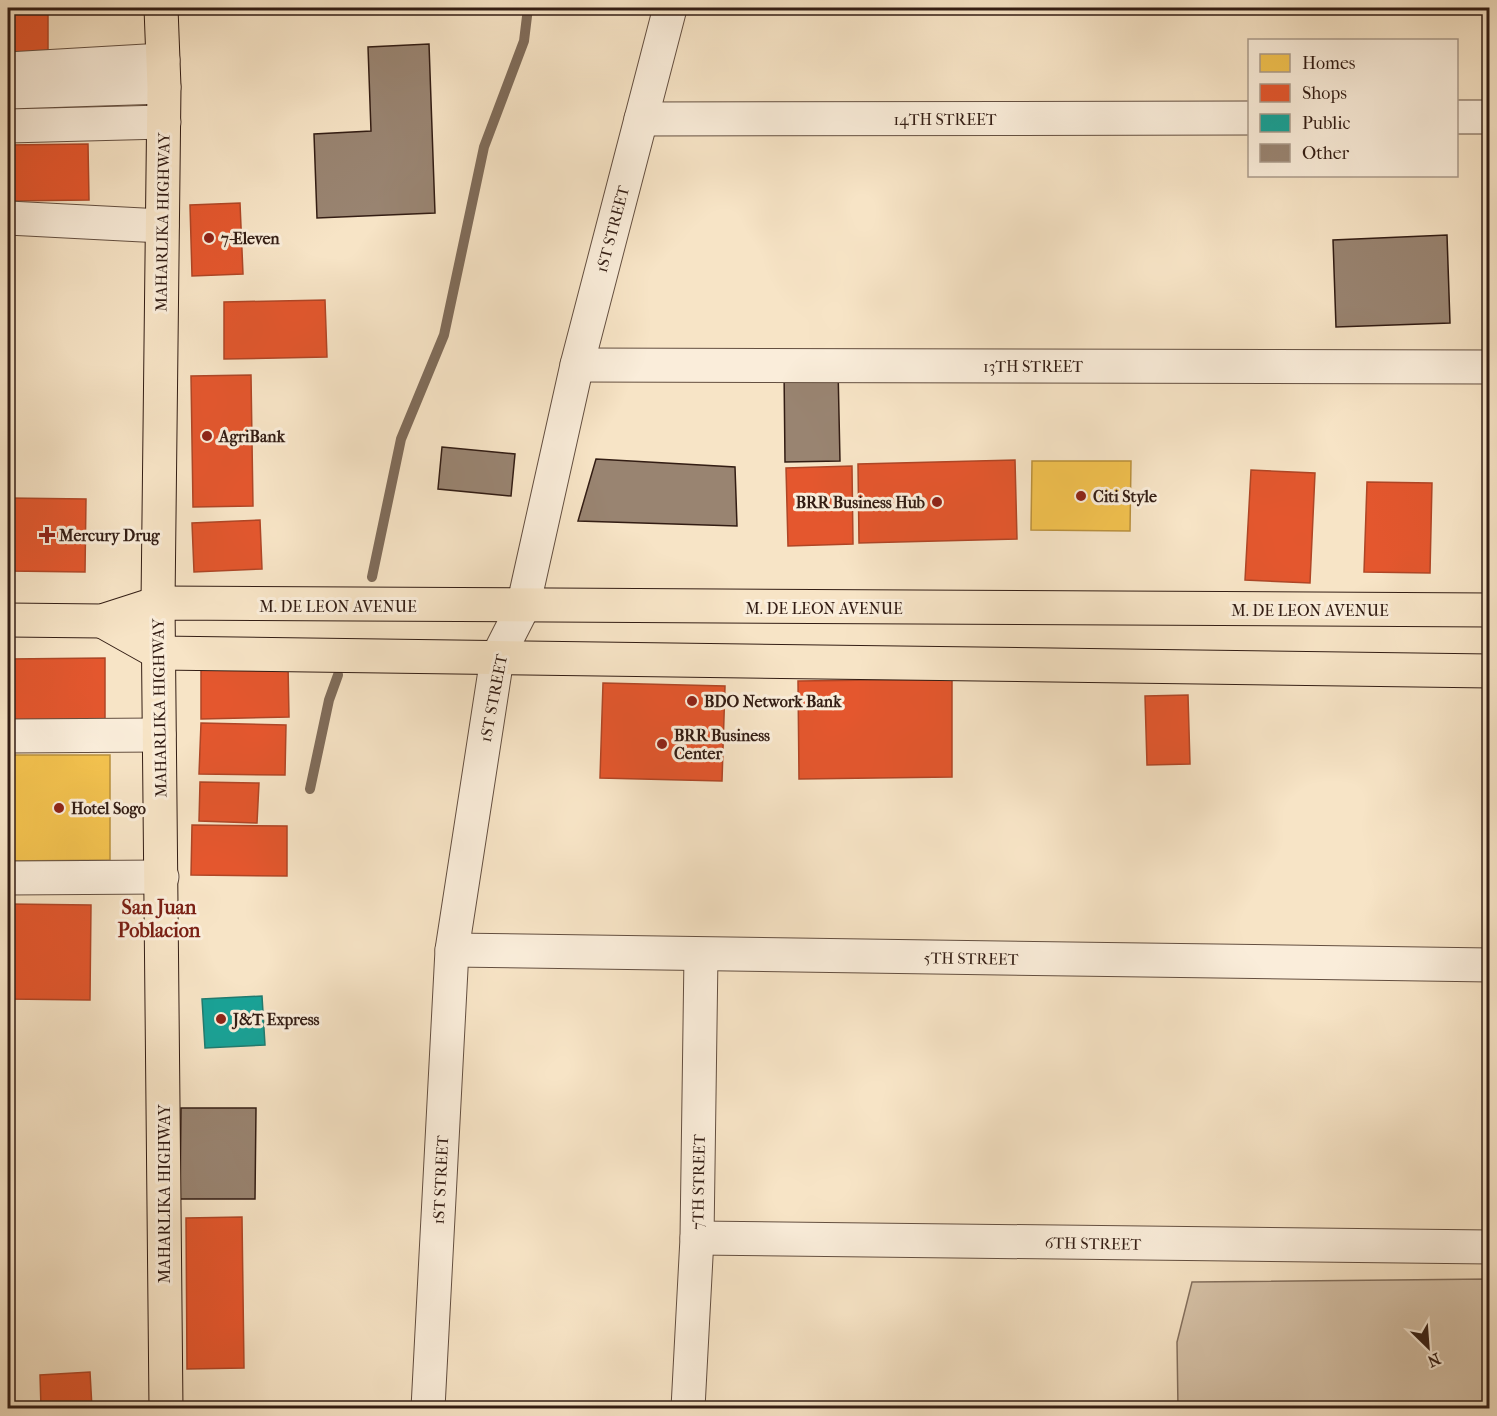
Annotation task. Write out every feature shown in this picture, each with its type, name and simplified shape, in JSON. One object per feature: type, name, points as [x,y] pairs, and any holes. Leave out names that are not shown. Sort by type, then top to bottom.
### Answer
[{"type":"main road","name":"MAHARLIKA HIGHWAY","points":[[162,8],[164,122],[158,603],[166,1408]]},
{"type":"main road","name":"M. DE LEON AVENUE","points":[[102,621],[158,603],[523,607],[1490,610]]},
{"type":"main road","points":[[8,620],[102,621],[159,653],[1490,671]]},
{"type":"street","name":"1ST STREET","points":[[428,1408],[452,950],[497,658],[523,607],[577,365],[670,8]]},
{"type":"street","points":[[8,69],[164,74]]},
{"type":"street","points":[[8,93],[164,74]]},
{"type":"street","points":[[1458,117],[1490,117]]},
{"type":"street","name":"14TH STREET","points":[[640,119],[1248,118]]},
{"type":"street","points":[[8,126],[164,122]]},
{"type":"street","points":[[8,218],[162,226]]},
{"type":"street","name":"13TH STREET","points":[[577,365],[1490,367]]},
{"type":"street","points":[[8,736],[159,735]]},
{"type":"street","points":[[8,878],[162,877]]},
{"type":"street","name":"5TH STREET","points":[[452,950],[1490,966]]},
{"type":"street","name":"7TH STREET","points":[[688,1408],[697,1238],[701,955]]},
{"type":"street","name":"6TH STREET","points":[[697,1238],[1490,1247]]},
{"type":"shaded area","points":[[1489,1279],[1489,1408],[1178,1408],[1177,1342],[1192,1282]]},
{"type":"building: Homes","name":"Citi Style","points":[[1032,461],[1131,461],[1130,531],[1031,530]]},
{"type":"building: Homes","name":"Hotel Sogo","points":[[8,755],[110,755],[110,860],[8,861]]},
{"type":"building: Shops","points":[[8,8],[48,8],[48,60],[8,60]]},
{"type":"building: Shops","points":[[88,144],[89,200],[8,201],[8,145]]},
{"type":"building: Shops","points":[[240,203],[243,274],[192,276],[190,205]]},
{"type":"building: Shops","points":[[325,300],[327,357],[224,359],[224,302]]},
{"type":"building: Shops","points":[[251,375],[253,506],[193,507],[191,376]]},
{"type":"building: Shops","name":"BRR Business Hub","points":[[1015,460],[1017,539],[859,543],[858,464]]},
{"type":"building: Shops","points":[[852,466],[853,544],[788,546],[786,468]]},
{"type":"building: Shops","points":[[1251,470],[1315,473],[1310,583],[1245,580]]},
{"type":"building: Shops","points":[[1367,482],[1432,483],[1430,573],[1364,572]]},
{"type":"building: Shops","name":"Mercury Drug","points":[[8,498],[86,499],[85,572],[8,571]]},
{"type":"building: Shops","points":[[260,520],[262,569],[194,572],[192,523]]},
{"type":"building: Shops","points":[[105,658],[105,726],[8,727],[8,659]]},
{"type":"building: Shops","points":[[288,664],[289,717],[201,719],[201,666]]},
{"type":"building: Shops","points":[[952,679],[952,777],[799,779],[798,681]]},
{"type":"building: Shops","name":"BRR Business Center","points":[[603,683],[725,686],[722,781],[600,778]]},
{"type":"building: Shops","points":[[1188,695],[1190,764],[1147,765],[1145,696]]},
{"type":"building: Shops","points":[[201,723],[286,725],[285,775],[199,774]]},
{"type":"building: Shops","points":[[200,782],[259,783],[257,823],[199,821]]},
{"type":"building: Shops","points":[[192,825],[287,826],[287,876],[191,875]]},
{"type":"building: Shops","points":[[8,904],[91,905],[90,1000],[8,999]]},
{"type":"building: Shops","points":[[242,1217],[244,1368],[187,1369],[186,1218]]},
{"type":"building: Shops","points":[[90,1372],[92,1408],[41,1408],[40,1375]]},
{"type":"building: Public","points":[[262,996],[265,1045],[205,1048],[202,999]]},
{"type":"building: Other","points":[[429,44],[435,213],[317,218],[314,134],[371,131],[368,47]]},
{"type":"building: Other","points":[[1447,235],[1450,323],[1336,327],[1333,240]]},
{"type":"building: Other","points":[[838,368],[840,461],[785,462],[784,369]]},
{"type":"building: Other","points":[[442,447],[515,454],[511,496],[438,489]]},
{"type":"building: Other","points":[[596,459],[735,467],[737,526],[578,521]]},
{"type":"building: Other","points":[[181,1108],[256,1108],[255,1199],[180,1199]]},
{"type":"waterway","points":[[372,577],[401,439],[444,335],[484,147],[524,41],[528,8]]},
{"type":"waterway","points":[[310,789],[329,700],[338,675]]},
{"type":"place","name":"7-Eleven","points":[[209,238]]},
{"type":"place","name":"AgriBank","points":[[207,436]]},
{"type":"place","name":"Citi Style","points":[[1081,496]]},
{"type":"place","name":"BRR Business Hub","points":[[937,502]]},
{"type":"place","name":"Mercury Drug","points":[[47,535]]},
{"type":"place","name":"BDO Network Bank","points":[[692,701]]},
{"type":"place","name":"BRR Business Center","points":[[662,744]]},
{"type":"place","name":"Hotel Sogo","points":[[59,808]]},
{"type":"place","name":"J&T Express","points":[[221,1019]]},
{"type":"district","name":"San Juan Poblacion","points":[[159,918]]}]
